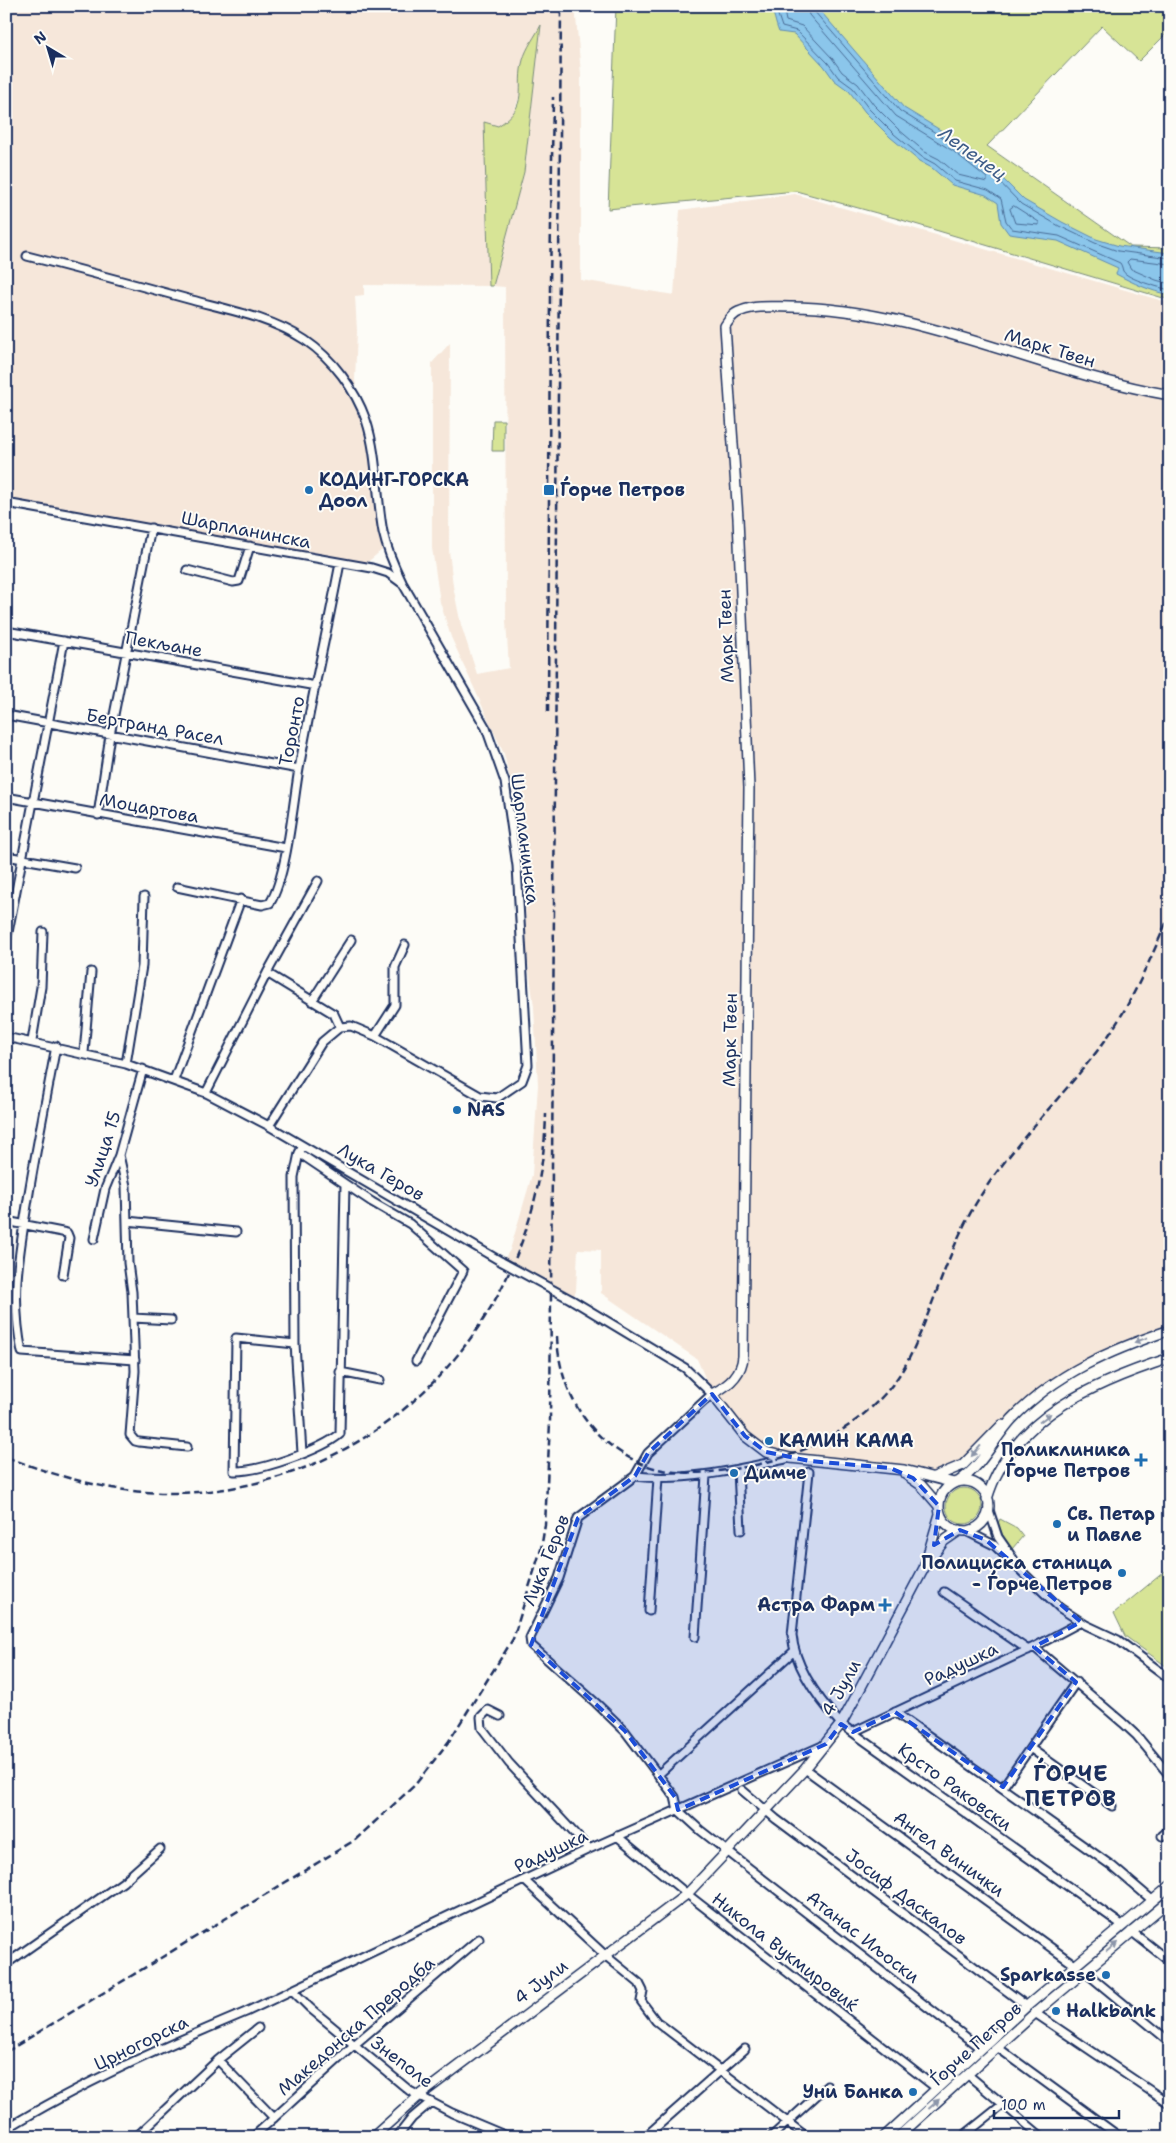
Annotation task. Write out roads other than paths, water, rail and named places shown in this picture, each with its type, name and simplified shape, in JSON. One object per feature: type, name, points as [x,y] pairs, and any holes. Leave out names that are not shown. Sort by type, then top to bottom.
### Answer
[{"type":"street","points":[[27,256],[255,317],[305,340],[322,354],[338,370],[365,419],[374,458],[383,533],[391,560],[402,584]]},
{"type":"street","name":"Марк Твен","points":[[712,1394],[731,1382],[743,1365],[748,788],[738,518],[725,326],[731,316],[740,311],[753,308],[804,307],[845,310],[881,316],[937,330],[1091,377],[1170,396]]},
{"type":"street","name":"Шарпланинска","points":[[6,503],[380,570],[402,584],[482,720],[492,740],[505,782],[517,866],[528,1065],[522,1081],[512,1090],[497,1098],[480,1096],[375,1036],[352,1026],[340,1027]]},
{"type":"street","points":[[98,815],[110,735],[151,528]]},
{"type":"street","points":[[187,570],[234,582],[239,581],[250,546]]},
{"type":"street","name":"Торонто","points":[[241,899],[262,905],[270,903],[275,896],[286,848],[299,769],[340,563]]},
{"type":"street","name":"Пекљане","points":[[6,631],[316,686]]},
{"type":"street","points":[[6,943],[9,911],[22,859],[64,641]]},
{"type":"street","name":"Бертранд Расел","points":[[6,715],[299,769]]},
{"type":"street","name":"Моцартова","points":[[6,797],[286,848]]},
{"type":"street","points":[[6,856],[74,868]]},
{"type":"street","points":[[206,1093],[267,973],[318,881]]},
{"type":"street","points":[[174,1080],[241,899],[177,887]]},
{"type":"street","points":[[126,1064],[142,966],[144,897]]},
{"type":"street","points":[[32,1041],[41,987],[43,932]]},
{"type":"street","points":[[312,1001],[351,940]]},
{"type":"street","points":[[375,1036],[395,1005],[395,967],[405,945]]},
{"type":"street","points":[[84,1054],[91,972]]},
{"type":"street","points":[[267,973],[334,1014],[340,1027],[322,1042],[269,1126]]},
{"type":"street","name":"Лука Геров","points":[[6,1036],[56,1046],[143,1069],[206,1093],[269,1126],[301,1149],[572,1300],[684,1368],[712,1394],[745,1436],[766,1452],[790,1458],[890,1468],[956,1482]]},
{"type":"street","points":[[56,1046],[24,1224],[14,1295],[16,1324],[22,1352],[135,1360]]},
{"type":"street","name":"Улица 15","points":[[94,1239],[105,1189],[119,1155],[143,1069]]},
{"type":"street","points":[[302,1453],[295,1344],[294,1177],[301,1149],[344,1184],[410,1224],[463,1271],[416,1361]]},
{"type":"street","points":[[119,1155],[126,1186],[135,1360],[130,1434],[134,1441],[187,1447]]},
{"type":"street","points":[[295,1344],[236,1338],[234,1472],[259,1469],[302,1453],[340,1434],[344,1184]]},
{"type":"street","points":[[6,1221],[67,1233],[69,1238],[63,1275]]},
{"type":"street","points":[[127,1221],[236,1232]]},
{"type":"street","points":[[6,1297],[14,1295]]},
{"type":"street","points":[[133,1318],[171,1320]]},
{"type":"street","points":[[933,1477],[946,1474],[963,1465],[994,1431],[1013,1419],[1048,1387],[1078,1368],[1113,1351],[1170,1330]]},
{"type":"street","points":[[962,1530],[979,1525],[986,1515],[996,1473],[1007,1454],[1047,1416],[1082,1393],[1110,1379],[1170,1358]]},
{"type":"street","points":[[340,1372],[380,1380]]},
{"type":"street","name":"Лука Геров","points":[[659,1774],[608,1714],[531,1645],[530,1638],[559,1578],[578,1518],[635,1476],[648,1453],[712,1394]]},
{"type":"street","points":[[1013,1419],[980,1464],[943,1492],[940,1510],[948,1525],[986,1540],[1019,1568],[1060,1608],[1081,1622],[1118,1640],[1170,1679]]},
{"type":"street","points":[[635,1476],[658,1478],[706,1476],[738,1471],[790,1458]]},
{"type":"street","name":"Лука Геров","points":[[890,1468],[913,1478],[940,1510]]},
{"type":"street","points":[[738,1471],[741,1530]]},
{"type":"street","points":[[727,1852],[678,1810],[674,1797],[659,1774],[793,1652],[792,1635],[809,1472]]},
{"type":"street","points":[[695,1638],[706,1476]]},
{"type":"street","points":[[649,1611],[658,1478]]},
{"type":"street","points":[[956,1482],[976,1484],[983,1490],[998,1537],[1019,1568]]},
{"type":"street","name":"4 Јули","points":[[924,1568],[940,1510]]},
{"type":"street","name":"4 Јули","points":[[373,2137],[419,2096],[687,1894],[767,1811],[826,1744],[841,1724],[924,1568],[942,1544],[962,1530]]},
{"type":"street","points":[[944,1592],[1031,1649],[1076,1682],[1138,1736],[1170,1776]]},
{"type":"street","name":"Радушка","points":[[853,1732],[1031,1649],[1081,1622]]},
{"type":"street","name":"Крсто Раковски","points":[[793,1652],[829,1711],[841,1724],[1122,1924]]},
{"type":"street","points":[[1003,1787],[1076,1682]]},
{"type":"street","points":[[500,1716],[488,1710],[481,1717],[482,1728],[509,1763],[588,1849]]},
{"type":"street","points":[[895,1712],[1112,1866],[1152,1900]]},
{"type":"street","name":"Радушка","points":[[292,1990],[588,1849],[826,1744]]},
{"type":"street","points":[[1030,1748],[1112,1806]]},
{"type":"street","name":"Ангел Винички","points":[[805,1769],[1075,1965]]},
{"type":"street","name":"Јосиф Даскалов","points":[[742,1790],[767,1811],[1027,2006]]},
{"type":"street","points":[[1162,1836],[1170,1829]]},
{"type":"street","name":"Никола Вукмировиќ","points":[[617,1836],[687,1894],[936,2088]]},
{"type":"street","points":[[6,1964],[123,1882],[160,1849]]},
{"type":"street","name":"Aтанас Иљоски","points":[[727,1852],[980,2048]]},
{"type":"street","points":[[524,1880],[606,1956],[639,1983],[643,1991],[642,2001],[656,2021],[807,2137]]},
{"type":"street","name":"Ѓорче Петров","points":[[884,2137],[1027,2006],[1122,1924],[1170,1886]]},
{"type":"street","name":"Ѓорче Петров","points":[[898,2137],[1035,2013],[1131,1931],[1169,1902]]},
{"type":"street","points":[[1131,1931],[1170,1962]]},
{"type":"street","name":"Македонска Преродба","points":[[253,2137],[354,2045],[479,1939]]},
{"type":"street","points":[[1084,1971],[1170,2042]]},
{"type":"street","name":"Знеполе","points":[[292,1990],[354,2045],[419,2096],[509,2137]]},
{"type":"street","name":"Црногорска","points":[[6,2129],[56,2100],[198,2032],[292,1990]]},
{"type":"street","points":[[1035,2013],[1170,2104]]},
{"type":"street","points":[[136,2137],[218,2060],[258,2028]]},
{"type":"street","points":[[997,2047],[1120,2137]]},
{"type":"street","points":[[645,2137],[745,2049]]},
{"type":"street","points":[[218,2060],[274,2118]]},
{"type":"street","points":[[967,2074],[1037,2135]]},
{"type":"street","points":[[771,2137],[827,2086]]},
{"type":"street","points":[[397,2137],[412,2118],[431,2102]]},
{"type":"street","points":[[962,2137],[1002,2104]]},
{"type":"water","name":"Лепенец","points":[[769,6],[816,6],[904,108],[960,142],[994,170],[1024,200],[1096,239],[1119,246],[1169,253],[1170,295],[1129,281],[1116,274],[1118,268],[1058,241],[1009,234],[1001,223],[998,203],[986,195],[952,185],[890,137],[865,112],[849,91],[834,80],[824,66],[794,34],[779,32],[773,12]]},
{"type":"railway","points":[[6,2052],[355,1840],[415,1785],[449,1741],[513,1639],[541,1549],[545,1525],[550,1422],[561,6]]},
{"type":"railway","points":[[548,712],[553,97]]},
{"type":"railway","points":[[557,1336],[563,1376],[570,1394],[591,1427],[620,1452],[651,1467],[692,1473],[746,1467],[796,1453],[843,1429],[864,1414],[883,1396],[899,1375],[921,1332],[954,1248],[973,1208],[1012,1152],[1087,1064],[1112,1031],[1139,982],[1170,914]]},
{"type":"railway","points":[[6,1457],[46,1471],[106,1487],[169,1493],[245,1485],[316,1463],[379,1428],[434,1381],[480,1325],[515,1260],[537,1189],[546,1114]]},
{"type":"place","name":"КОДИНГ-ГОРСКА Доол","points":[[309,490]]},
{"type":"place","name":"Ѓорче Петров","points":[[549,490]]},
{"type":"place","name":"NAS","points":[[457,1110]]},
{"type":"place","name":"КАМИН КАМА","points":[[769,1441]]},
{"type":"place","name":"Поликлиника Ѓорче Петров","points":[[1141,1460]]},
{"type":"place","name":"Димче","points":[[734,1473]]},
{"type":"place","name":"Св. Петар и Павле","points":[[1057,1524]]},
{"type":"place","name":"Полициска станица - Ѓорче Петров","points":[[1122,1573]]},
{"type":"place","name":"Астра Фарм","points":[[885,1605]]},
{"type":"place","name":"Sparkasse","points":[[1106,1975]]},
{"type":"place","name":"Halkbank","points":[[1056,2011]]},
{"type":"place","name":"Уни Банка","points":[[913,2092]]},
{"type":"district","name":"ЃОРЧЕ ПЕТРОВ","points":[[1071,1786]]}]
